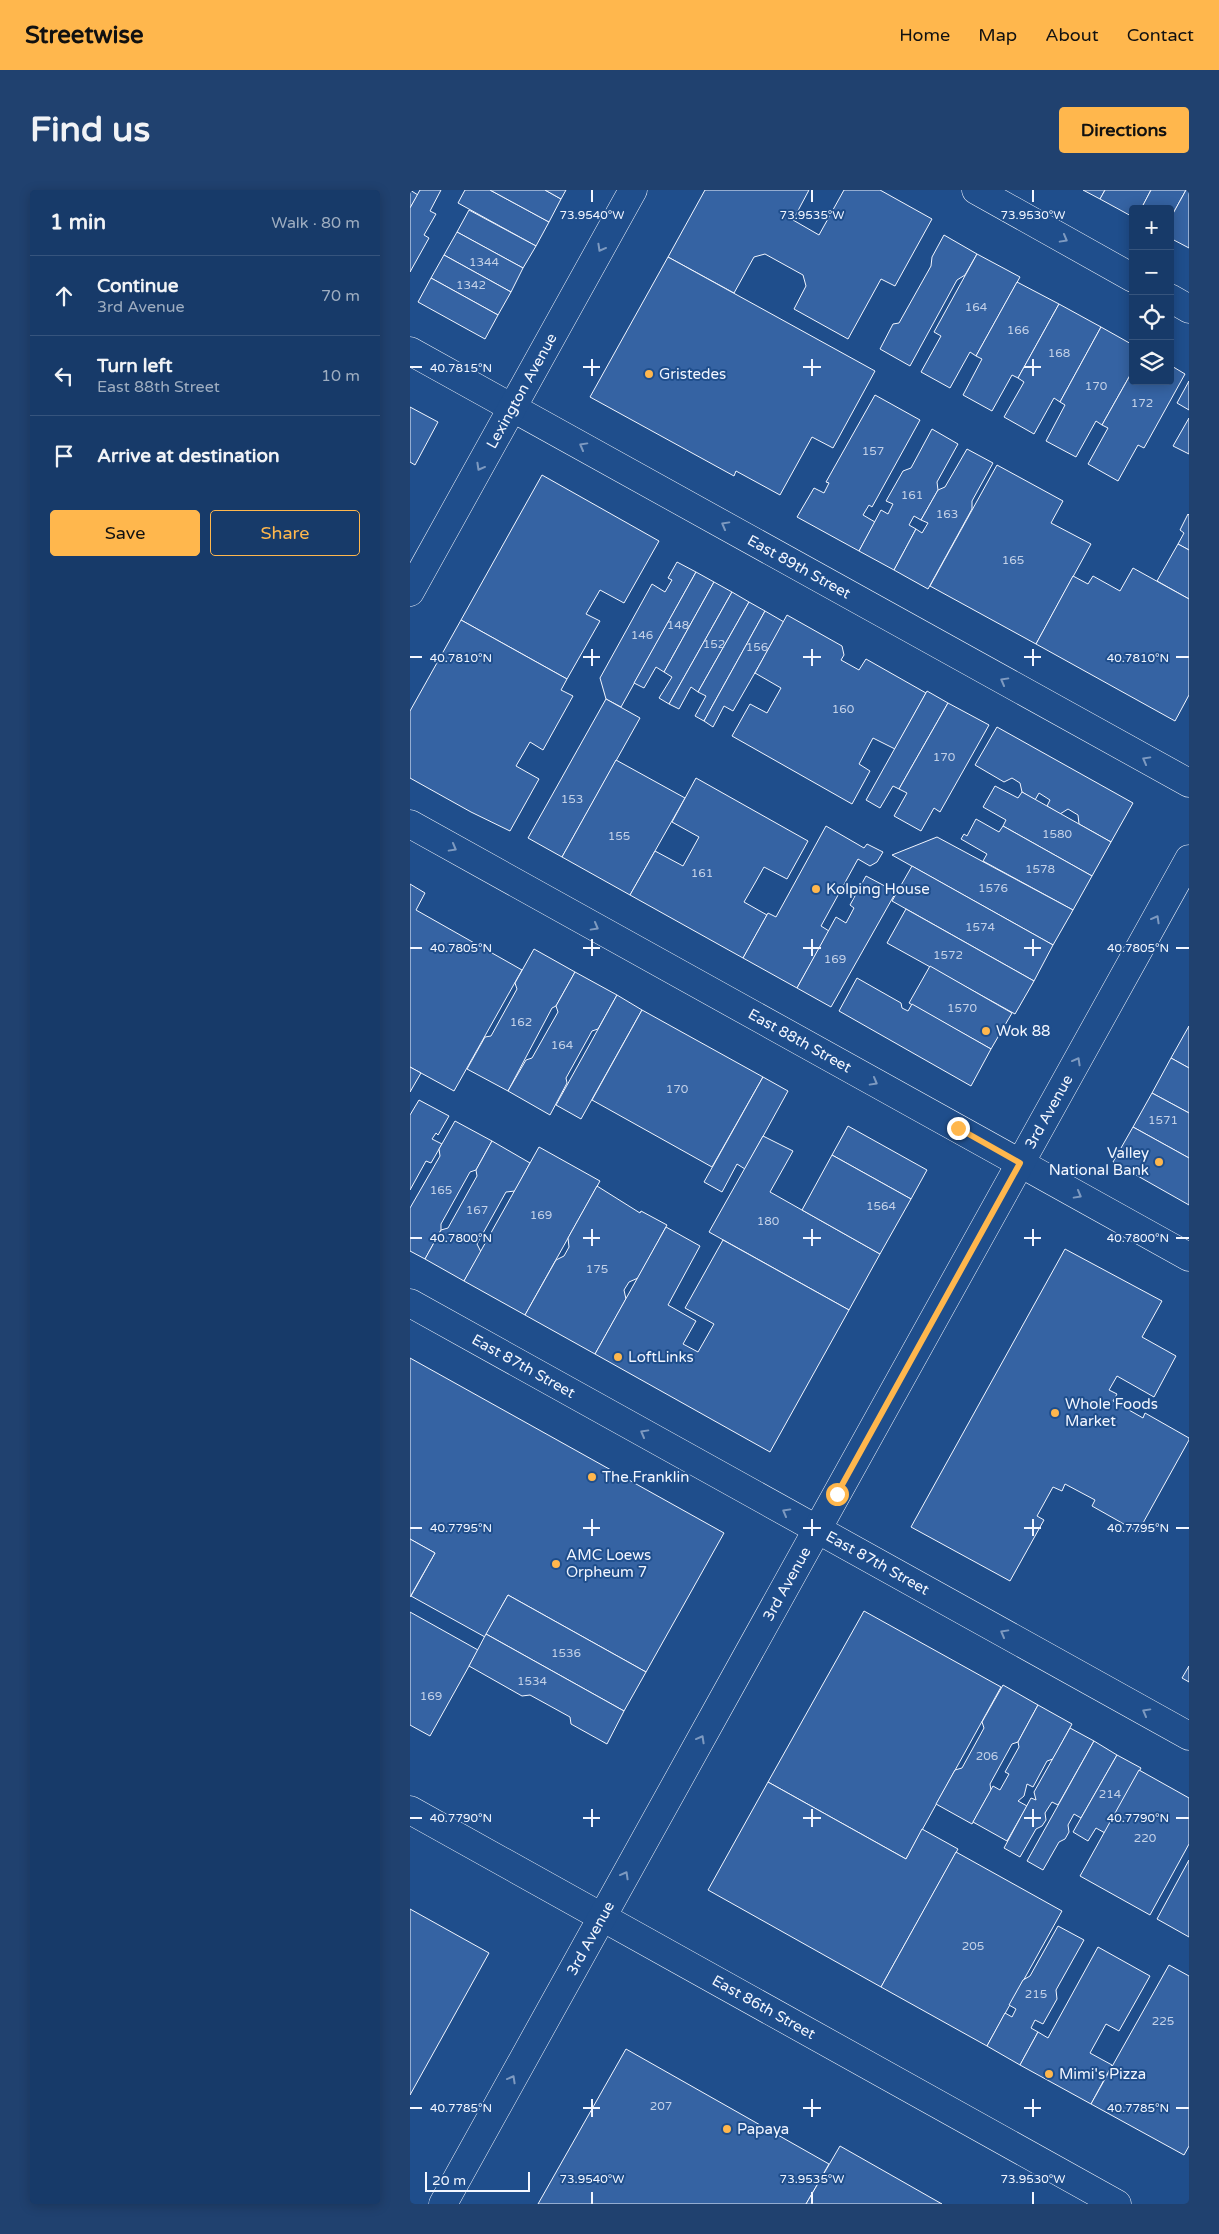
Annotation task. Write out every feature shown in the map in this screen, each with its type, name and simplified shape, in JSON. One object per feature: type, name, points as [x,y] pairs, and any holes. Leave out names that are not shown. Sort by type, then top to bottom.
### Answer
[{"type":"street","name":"Lexington Avenue","points":[[410,592],[633,190]]},
{"type":"street","points":[[976,190],[1129,276]]},
{"type":"street","points":[[1174,300],[1189,309]]},
{"type":"street","name":"East 89th Street","points":[[410,350],[1189,783]]},
{"type":"street","name":"East 88th Street","points":[[410,824],[1189,1257]]},
{"type":"street","name":"3rd Avenue","points":[[443,2204],[1189,859]]},
{"type":"street","name":"East 87th Street","points":[[410,1303],[1189,1736]]},
{"type":"street","name":"East 86th Street","points":[[410,1810],[1117,2204]]},
{"type":"building","points":[[410,190],[418,195],[410,208]]},
{"type":"building","points":[[420,190],[441,190],[430,211],[436,214],[424,235],[429,238],[410,272],[410,208]]},
{"type":"building","points":[[465,190],[490,190],[549,222],[536,246],[458,203]]},
{"type":"building","points":[[490,190],[545,190],[561,199],[549,222]]},
{"type":"building","points":[[545,190],[566,190],[561,199]]},
{"type":"building","points":[[705,190],[809,190],[793,220],[819,235],[844,190],[880,190],[932,219],[895,286],[881,279],[848,339],[794,309],[806,286],[803,275],[765,254],[754,257],[734,293],[668,257]]},
{"type":"building","points":[[1083,190],[1105,190],[1100,199]]},
{"type":"building","points":[[1105,190],[1151,190],[1143,205],[1129,205],[1129,215],[1100,199]]},
{"type":"building","points":[[1151,190],[1186,190],[1174,212],[1174,205],[1143,205]]},
{"type":"building","points":[[1186,190],[1189,190],[1189,248],[1174,240],[1174,212]]},
{"type":"building","points":[[469,210],[536,246],[523,268],[457,232]]},
{"type":"building","points":[[457,232],[523,268],[511,292],[444,255]]},
{"type":"building","points":[[944,235],[977,254],[965,275],[957,280],[910,366],[880,349],[893,324],[899,323],[931,266],[932,257]]},
{"type":"building","points":[[977,254],[1020,277],[976,356],[970,352],[950,388],[921,372],[941,336],[934,332]]},
{"type":"building","points":[[444,255],[511,292],[498,315],[431,278]]},
{"type":"building","points":[[668,257],[875,371],[833,448],[812,437],[780,495],[736,471],[734,476],[590,397]]},
{"type":"building","points":[[431,278],[498,315],[485,339],[418,302]]},
{"type":"building","points":[[1017,282],[1059,304],[1018,378],[1012,375],[992,411],[963,395],[982,359],[976,356]]},
{"type":"building","points":[[1059,304],[1101,327],[1060,402],[1054,398],[1034,434],[1004,417],[1024,382],[1018,378]]},
{"type":"building","points":[[1101,327],[1129,343],[1129,377],[1102,425],[1096,421],[1076,457],[1046,441],[1065,405],[1060,402]]},
{"type":"building","points":[[1174,367],[1185,374],[1144,448],[1138,445],[1118,481],[1088,464],[1108,428],[1102,425],[1129,377],[1129,385],[1174,385]]},
{"type":"building","points":[[1189,381],[1189,410],[1177,403]]},
{"type":"building","points":[[875,395],[920,420],[872,507],[869,505],[863,515],[875,522],[859,551],[797,517],[814,488],[824,493],[829,483],[826,482]]},
{"type":"building","points":[[410,407],[438,422],[415,465],[410,462]]},
{"type":"building","points":[[1189,418],[1189,454],[1173,446]]},
{"type":"building","points":[[932,429],[958,444],[937,482],[938,490],[921,520],[914,516],[909,525],[916,529],[894,570],[859,551],[881,510],[888,514],[893,504],[886,501],[903,471],[911,468]]},
{"type":"building","points":[[967,449],[993,463],[972,501],[972,509],[928,589],[894,570],[916,529],[922,533],[928,523],[921,520],[938,490],[945,487]]},
{"type":"building","points":[[997,465],[1063,501],[1051,523],[1091,544],[1036,644],[930,586]]},
{"type":"building","points":[[542,475],[659,541],[624,603],[600,590],[586,614],[600,621],[567,679],[461,620]]},
{"type":"building","points":[[1188,514],[1189,550],[1178,544],[1184,533],[1180,530]]},
{"type":"building","points":[[1178,544],[1189,550],[1189,599],[1157,581]]},
{"type":"building","points":[[677,562],[696,572],[621,707],[606,699],[600,678],[652,584],[665,592],[672,580],[668,578]]},
{"type":"building","points":[[1133,568],[1189,599],[1189,695],[1175,721],[1036,644],[1073,576],[1088,584],[1093,576],[1120,591]]},
{"type":"building","points":[[696,572],[714,582],[664,672],[656,667],[644,688],[634,683]]},
{"type":"building","points":[[714,582],[732,592],[669,704],[659,698],[672,677],[664,672]]},
{"type":"building","points":[[732,592],[749,602],[698,692],[691,687],[679,709],[669,704]]},
{"type":"building","points":[[749,602],[765,611],[704,721],[695,716],[706,696],[698,692]]},
{"type":"building","points":[[765,611],[784,622],[733,711],[724,706],[713,727],[704,721]]},
{"type":"building","points":[[787,615],[842,646],[844,655],[841,660],[859,670],[866,659],[926,693],[895,749],[873,738],[859,764],[870,771],[852,804],[732,736],[750,704],[767,713],[781,688],[755,673]]},
{"type":"building","points":[[461,620],[567,679],[561,690],[573,696],[543,750],[530,742],[516,766],[539,779],[510,831],[410,778],[410,711]]},
{"type":"building","points":[[927,691],[948,703],[899,789],[893,786],[880,808],[866,800]]},
{"type":"building","points":[[606,699],[640,718],[562,857],[528,838]]},
{"type":"building","points":[[948,703],[989,725],[940,812],[934,808],[921,831],[894,816],[907,793],[899,789]]},
{"type":"building","points":[[997,727],[1133,803],[1111,842],[1079,824],[1078,815],[1068,809],[1060,814],[1047,806],[1050,800],[1039,793],[1035,800],[1022,792],[1020,783],[1012,778],[1004,782],[975,765]]},
{"type":"building","points":[[616,760],[685,798],[630,895],[562,857]]},
{"type":"building","points":[[696,778],[808,841],[787,879],[764,867],[744,902],[767,915],[743,958],[630,895],[655,851],[683,866],[699,837],[672,822]]},
{"type":"building","points":[[995,786],[1018,798],[1022,792],[1111,842],[1092,876],[1003,826],[1006,820],[983,807]]},
{"type":"building","points":[[976,819],[999,832],[1003,826],[1092,876],[1073,910],[983,861],[987,854],[961,839],[964,834],[967,836]]},
{"type":"building","name":"Kolping House","points":[[826,826],[864,848],[867,844],[883,852],[877,862],[870,866],[858,859],[821,926],[829,931],[797,988],[743,958],[768,913],[776,917]]},
{"type":"building","points":[[937,837],[1073,910],[1053,945],[892,855]]},
{"type":"building","points":[[912,866],[1053,945],[1034,981],[892,901]]},
{"type":"building","points":[[866,876],[896,892],[831,1007],[797,988],[836,917],[846,923],[854,908],[850,905]]},
{"type":"building","points":[[410,884],[425,893],[416,910],[522,970],[454,1091],[410,1067]]},
{"type":"building","points":[[906,909],[1034,981],[1015,1014],[887,943]]},
{"type":"building","points":[[534,949],[575,972],[556,1006],[552,1008],[508,1091],[467,1069],[485,1037],[491,1036],[517,989],[515,983]]},
{"type":"building","points":[[930,966],[1012,1013],[991,1049],[909,1003]]},
{"type":"building","points":[[575,972],[617,995],[598,1029],[592,1031],[566,1078],[567,1083],[550,1115],[508,1091],[526,1060],[532,1058],[558,1012],[556,1006]]},
{"type":"building","points":[[857,978],[901,1003],[902,1008],[908,1011],[912,1004],[991,1049],[971,1086],[839,1011]]},
{"type":"building","points":[[617,995],[642,1010],[581,1119],[556,1105]]},
{"type":"building","points":[[642,1010],[763,1077],[712,1167],[592,1100]]},
{"type":"building","points":[[1189,1026],[1189,1068],[1171,1058]]},
{"type":"building","points":[[1171,1058],[1189,1068],[1189,1113],[1152,1093]]},
{"type":"building","points":[[410,1067],[421,1073],[410,1092]]},
{"type":"building","points":[[763,1077],[788,1091],[745,1169],[737,1164],[722,1192],[704,1182]]},
{"type":"building","points":[[1152,1093],[1189,1113],[1189,1158],[1133,1127]]},
{"type":"building","points":[[419,1100],[449,1116],[438,1135],[436,1133],[432,1139],[442,1144],[431,1163],[426,1161],[410,1190],[410,1115]]},
{"type":"building","points":[[455,1121],[492,1141],[476,1170],[470,1172],[441,1224],[441,1230],[425,1259],[410,1251],[410,1208],[440,1156],[439,1149]]},
{"type":"building","points":[[848,1126],[927,1170],[911,1199],[832,1155]]},
{"type":"building","points":[[1133,1127],[1189,1158],[1189,1205],[1113,1162]]},
{"type":"building","points":[[763,1136],[793,1151],[770,1192],[880,1254],[849,1310],[709,1232]]},
{"type":"building","points":[[492,1141],[530,1163],[515,1191],[506,1192],[477,1244],[481,1252],[464,1281],[425,1259],[441,1230],[448,1228],[477,1176],[476,1170]]},
{"type":"building","points":[[539,1147],[600,1181],[525,1315],[464,1281]]},
{"type":"building","points":[[832,1155],[911,1199],[880,1254],[802,1210]]},
{"type":"building","points":[[597,1186],[640,1213],[641,1211],[667,1225],[638,1278],[629,1282],[624,1290],[626,1299],[595,1354],[525,1315],[556,1260],[564,1256],[569,1247],[568,1238]]},
{"type":"building","points":[[666,1227],[700,1246],[668,1305],[696,1321],[683,1344],[698,1352],[714,1324],[685,1308],[723,1240],[849,1310],[770,1452],[595,1354]]},
{"type":"building","points":[[1065,1249],[1162,1301],[1142,1337],[1176,1356],[1154,1397],[1117,1376],[1109,1390],[1117,1394],[1113,1401],[1143,1418],[1145,1413],[1189,1438],[1189,1440],[1138,1532],[1092,1506],[1095,1500],[1065,1484],[1062,1491],[1053,1487],[1037,1516],[1044,1520],[1010,1581],[911,1527]]},
{"type":"building","points":[[410,1358],[724,1533],[646,1672],[508,1595],[485,1637],[411,1596],[435,1553],[410,1539]]},
{"type":"building","points":[[410,1539],[435,1553],[410,1597]]},
{"type":"building","points":[[508,1595],[646,1672],[624,1711],[486,1634]]},
{"type":"building","points":[[864,1611],[1001,1687],[906,1859],[768,1782]]},
{"type":"building","points":[[410,1612],[478,1650],[430,1736],[410,1725]]},
{"type":"building","points":[[486,1634],[624,1711],[607,1744],[571,1724],[570,1717],[530,1695],[522,1696],[469,1666]]},
{"type":"building","points":[[1189,1666],[1189,1682],[1182,1678]]},
{"type":"building","points":[[1003,1685],[1038,1705],[1018,1742],[1012,1744],[990,1784],[991,1790],[972,1824],[936,1804],[955,1770],[962,1768],[984,1728],[982,1722]]},
{"type":"building","points":[[1038,1705],[1072,1724],[1053,1759],[1047,1761],[1033,1787],[1027,1784],[1024,1796],[1018,1801],[1027,1806],[1007,1841],[973,1822],[993,1786],[1000,1790],[1009,1774],[1005,1772],[1019,1747],[1018,1742]]},
{"type":"building","points":[[1070,1728],[1094,1741],[1058,1805],[1052,1802],[1045,1813],[1046,1820],[1042,1826],[1036,1829],[1020,1857],[1004,1848],[1031,1798],[1036,1800],[1034,1792]]},
{"type":"building","points":[[1094,1741],[1117,1755],[1081,1818],[1074,1814],[1068,1825],[1069,1832],[1065,1839],[1059,1842],[1043,1870],[1027,1861]]},
{"type":"building","points":[[1117,1755],[1141,1768],[1105,1833],[1096,1828],[1088,1841],[1073,1832]]},
{"type":"building","points":[[1139,1770],[1189,1798],[1189,1844],[1150,1915],[1080,1876]]},
{"type":"building","points":[[768,1782],[906,1859],[922,1829],[958,1849],[881,1987],[708,1890]]},
{"type":"building","points":[[956,1852],[1062,1911],[987,2046],[881,1987]]},
{"type":"building","points":[[1189,1860],[1189,1937],[1157,1919]]},
{"type":"building","points":[[410,1909],[489,1953],[410,2095]]},
{"type":"building","points":[[1058,1926],[1084,1940],[1056,1990],[1057,1999],[1043,2024],[1035,2020],[1031,2028],[1038,2032],[1020,2065],[987,2046],[1005,2013],[1012,2017],[1016,2009],[1009,2005],[1023,1980],[1030,1976]]},
{"type":"building","points":[[1098,1947],[1150,1976],[1119,2031],[1106,2024],[1090,2053],[1112,2065],[1091,2104],[1020,2065],[1038,2032],[1048,2038]]},
{"type":"building","points":[[1169,1965],[1189,1976],[1189,2146],[1184,2155],[1091,2104]]},
{"type":"building","points":[[626,2049],[829,2164],[806,2204],[538,2204]]},
{"type":"building","points":[[840,2146],[942,2204],[806,2204]]},
{"type":"place","name":"Gristedes","points":[[649,374]]},
{"type":"place","name":"Kolping House","points":[[816,889]]},
{"type":"place","name":"Wok 88","points":[[986,1031]]},
{"type":"place","name":"Valley National Bank","points":[[1159,1162]]},
{"type":"place","name":"LoftLinks","points":[[618,1357]]},
{"type":"place","name":"Whole Foods Market","points":[[1055,1413]]},
{"type":"place","name":"The Franklin","points":[[592,1477]]},
{"type":"place","name":"AMC Loews Orpheum 7","points":[[556,1564]]},
{"type":"place","name":"Mimi's Pizza","points":[[1049,2074]]},
{"type":"place","name":"Papaya","points":[[727,2129]]},
{"type":"route","points":[[837,1494],[1020,1163],[958,1128]]}]
